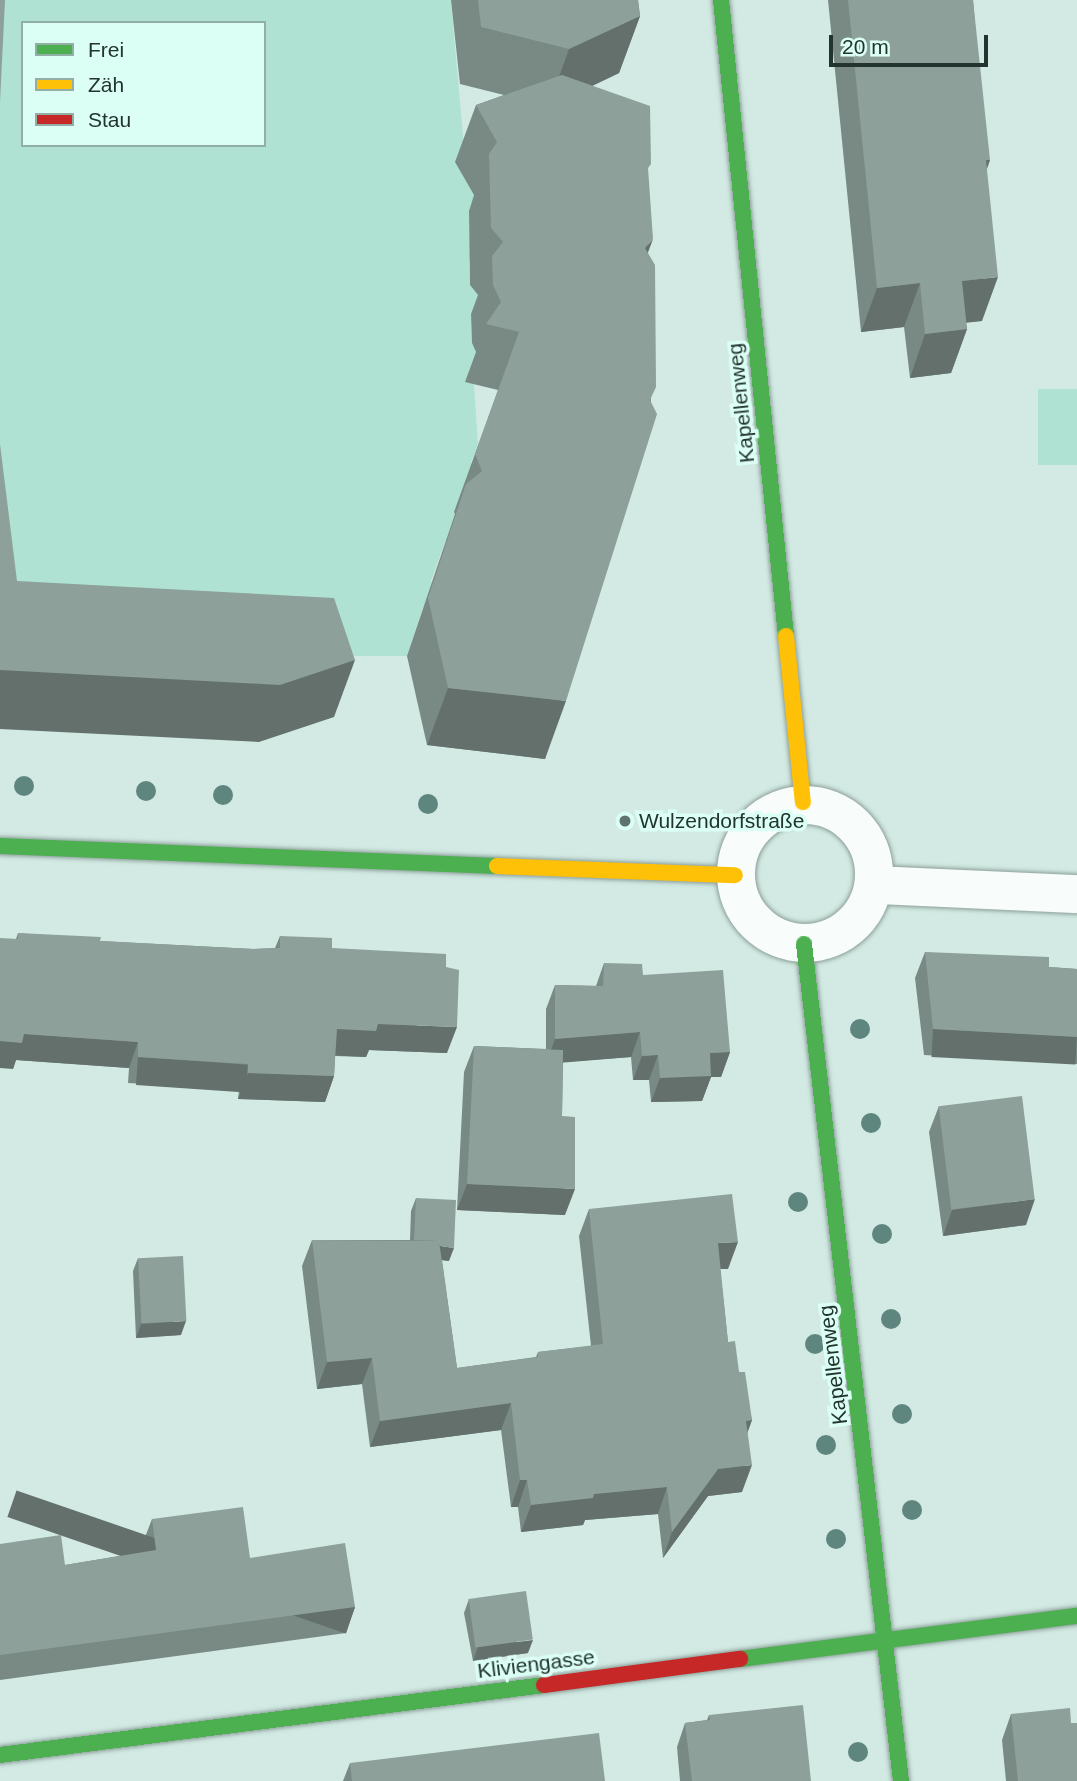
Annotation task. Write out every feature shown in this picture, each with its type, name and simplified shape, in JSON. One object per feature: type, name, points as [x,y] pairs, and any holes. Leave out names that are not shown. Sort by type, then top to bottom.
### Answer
[{"type":"street","name":"Kapellenweg","points":[[722,0],[803,802]]},
{"type":"street","points":[[803,802],[848,817],[873,849],[876,885],[867,908],[837,937],[804,944],[771,936],[745,911],[735,875],[743,839],[771,811],[803,802]]},
{"type":"street","points":[[0,846],[735,875]]},
{"type":"street","points":[[876,885],[1077,894]]},
{"type":"street","name":"Kapellenweg","points":[[804,944],[901,1781]]},
{"type":"street","name":"Kliviengasse","points":[[0,1755],[1077,1615]]},
{"type":"green space","points":[[0,0],[451,0],[465,159],[463,176],[477,199],[469,211],[469,237],[478,248],[469,260],[470,285],[482,300],[471,314],[472,343],[480,360],[473,370],[478,445],[471,462],[478,477],[461,529],[445,542],[431,581],[439,598],[423,607],[407,656],[313,656],[0,638]]},
{"type":"green space","points":[[1038,389],[1077,389],[1077,465],[1038,465]]},
{"type":"building","points":[[0,0],[5,0],[0,102]]},
{"type":"building","points":[[478,0],[638,0],[640,16],[569,49],[481,27]]},
{"type":"building","points":[[848,0],[973,0],[990,160],[986,160],[998,277],[962,281],[967,329],[925,334],[920,283],[877,288]]},
{"type":"building","points":[[562,75],[650,106],[651,164],[648,168],[653,239],[645,248],[655,265],[656,387],[650,400],[657,414],[566,701],[448,688],[428,598],[466,484],[482,471],[475,454],[519,332],[486,324],[501,302],[493,285],[492,256],[503,242],[491,228],[489,154],[497,142],[476,105]]},
{"type":"building","points":[[0,444],[17,581],[334,598],[355,660],[280,685],[0,670]]},
{"type":"building","points":[[18,933],[101,937],[100,941],[253,949],[280,948],[280,936],[332,938],[332,948],[446,954],[446,967],[459,970],[457,1027],[378,1024],[376,1031],[337,1029],[334,1076],[248,1073],[248,1064],[138,1057],[138,1042],[24,1034],[22,1043],[0,1041],[0,938],[18,939]]},
{"type":"building","points":[[925,952],[1049,957],[1049,967],[1077,969],[1077,1037],[933,1029]]},
{"type":"building","points":[[604,963],[642,964],[643,975],[723,970],[730,1052],[710,1053],[711,1076],[660,1078],[658,1055],[642,1056],[640,1032],[555,1039],[555,985],[603,986]]},
{"type":"building","points":[[474,1046],[563,1050],[562,1116],[575,1117],[575,1189],[467,1184]]},
{"type":"building","points":[[1022,1096],[1035,1199],[951,1209],[939,1106]]},
{"type":"building","points":[[732,1194],[738,1242],[718,1243],[728,1342],[735,1341],[739,1372],[745,1372],[752,1420],[746,1421],[752,1465],[718,1469],[672,1532],[667,1487],[594,1494],[593,1498],[531,1505],[527,1480],[520,1480],[511,1403],[380,1421],[372,1358],[327,1362],[312,1240],[439,1241],[457,1368],[538,1357],[538,1352],[603,1344],[589,1209]]},
{"type":"building","points":[[416,1198],[456,1200],[454,1248],[440,1246],[439,1241],[414,1240]]},
{"type":"building","points":[[183,1256],[186,1321],[141,1323],[138,1258]]},
{"type":"building","points":[[243,1507],[250,1558],[345,1543],[355,1607],[0,1655],[0,1544],[61,1535],[65,1565],[156,1550],[152,1519]]},
{"type":"building","points":[[526,1591],[533,1640],[475,1648],[469,1599]]},
{"type":"building","points":[[803,1705],[811,1781],[692,1781],[685,1723],[710,1720],[709,1715]]},
{"type":"building","points":[[1070,1708],[1071,1723],[1077,1723],[1077,1781],[1018,1781],[1011,1714]]},
{"type":"building","points":[[599,1733],[605,1781],[352,1781],[350,1763]]},
{"type":"traffic: fast","points":[[721,0],[786,636]]},
{"type":"traffic: fast","points":[[0,846],[497,866]]},
{"type":"traffic: fast","points":[[804,944],[901,1781]]},
{"type":"traffic: fast","points":[[740,1659],[1077,1616]]},
{"type":"traffic: fast","points":[[0,1755],[544,1685]]},
{"type":"traffic: slow","points":[[786,636],[803,802]]},
{"type":"traffic: slow","points":[[497,866],[735,875]]},
{"type":"traffic: jam","points":[[544,1685],[740,1659]]},
{"type":"place","name":"Wulzendorfstraße","points":[[625,821]]}]
